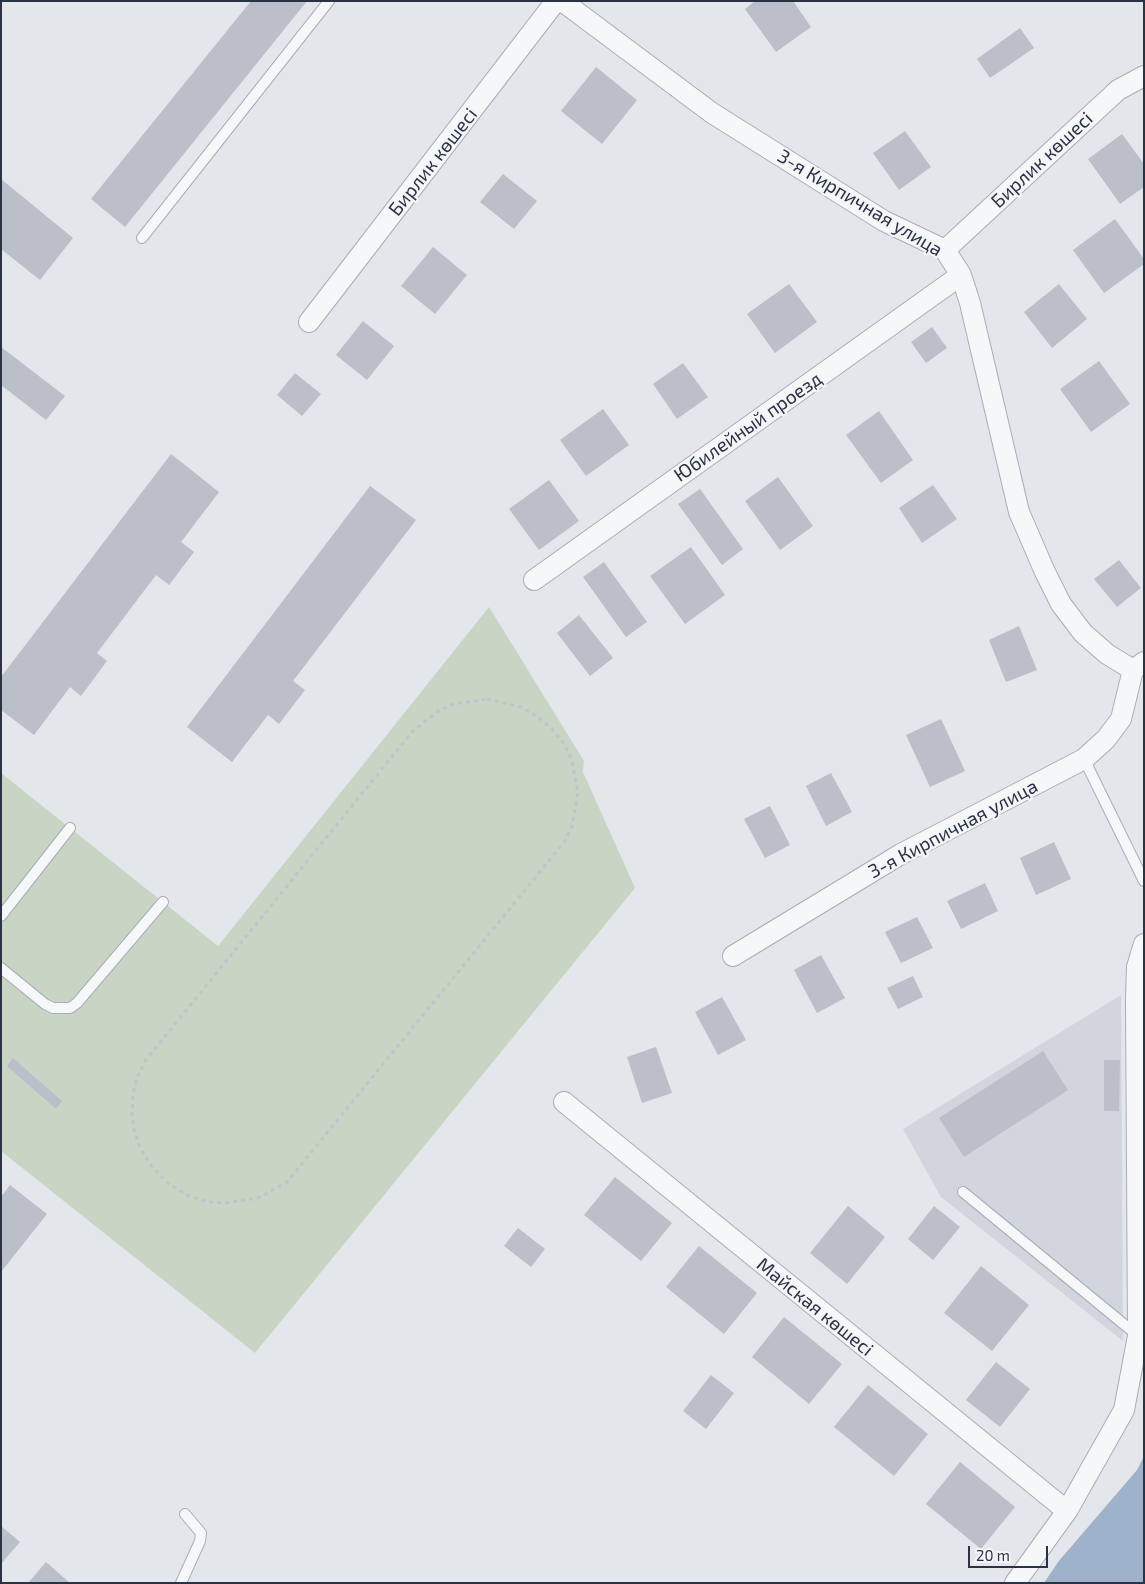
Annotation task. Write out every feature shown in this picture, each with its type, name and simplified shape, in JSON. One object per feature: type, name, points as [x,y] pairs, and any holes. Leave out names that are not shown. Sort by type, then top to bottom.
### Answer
[{"type":"street","name":"Бирлик көшесі","points":[[309,322],[556,1]]},
{"type":"street","name":"3-я Кирпичная улица","points":[[562,1],[712,113],[884,221],[945,250],[961,275],[970,303],[1019,512],[1045,572],[1061,604],[1083,633],[1107,654],[1138,666],[1121,719],[1106,739],[1084,759],[901,854],[734,956]]},
{"type":"street","name":"Бирлик көшесі","points":[[945,250],[1118,90],[1144,76]]},
{"type":"street","name":"Юбилейный проезд","points":[[534,580],[961,275]]},
{"type":"street","points":[[1015,1583],[1067,1511],[1124,1410],[1138,1336],[1136,998],[1137,967],[1144,944]]},
{"type":"street","name":"Майская көшесі","points":[[564,1102],[1067,1511]]},
{"type":"lane","points":[[142,238],[329,1]]},
{"type":"lane","points":[[1084,759],[1144,880]]},
{"type":"lane","points":[[1,916],[70,828]]},
{"type":"lane","points":[[1,968],[45,1004],[53,1008],[70,1008],[77,1003],[163,902]]},
{"type":"lane","points":[[963,1192],[1138,1336]]},
{"type":"lane","points":[[181,1583],[200,1541],[201,1533],[184,1514]]},
{"type":"path","points":[[487,699],[521,707],[552,729],[564,744],[572,760],[578,793],[572,826],[555,855],[287,1182],[258,1198],[225,1204],[208,1202],[189,1196],[169,1184],[153,1168],[140,1148],[132,1113],[137,1078],[145,1062],[424,720],[453,704],[487,699]]},
{"type":"shaded area","points":[[1121,995],[1123,1341],[941,1197],[903,1129]]},
{"type":"green space","points":[[489,607],[584,761],[583,772],[635,888],[255,1353],[1,1151],[1,773],[218,946]]},
{"type":"water","points":[[1144,1456],[1144,1583],[1044,1583],[1058,1562],[1137,1470]]},
{"type":"building","points":[[251,1],[307,1],[125,227],[91,199]]},
{"type":"building","points":[[755,1],[793,1],[811,27],[776,52],[745,9]]},
{"type":"building","points":[[1020,28],[1034,48],[990,78],[977,59]]},
{"type":"building","points":[[596,67],[637,100],[602,144],[561,111]]},
{"type":"building","points":[[905,131],[931,167],[899,190],[873,153]]},
{"type":"building","points":[[1122,134],[1144,164],[1144,187],[1120,204],[1088,159]]},
{"type":"building","points":[[503,174],[537,201],[514,229],[480,202]]},
{"type":"building","points":[[1,179],[73,238],[40,280],[1,249]]},
{"type":"building","points":[[1115,219],[1144,259],[1144,264],[1104,293],[1073,250]]},
{"type":"building","points":[[433,247],[467,275],[435,314],[401,286]]},
{"type":"building","points":[[789,284],[817,322],[775,353],[747,314]]},
{"type":"building","points":[[1059,284],[1087,319],[1052,348],[1024,312]]},
{"type":"building","points":[[363,321],[394,346],[367,380],[336,355]]},
{"type":"building","points":[[932,327],[947,348],[926,363],[911,342]]},
{"type":"building","points":[[1,347],[65,396],[46,420],[1,385]]},
{"type":"building","points":[[1099,361],[1130,404],[1091,432],[1060,389]]},
{"type":"building","points":[[683,363],[708,397],[677,419],[653,384]]},
{"type":"building","points":[[295,373],[321,394],[302,416],[277,395]]},
{"type":"building","points":[[603,409],[629,445],[586,476],[560,440]]},
{"type":"building","points":[[879,411],[913,460],[881,483],[846,435]]},
{"type":"building","points":[[171,454],[219,492],[181,542],[194,552],[169,585],[156,575],[97,653],[107,661],[81,696],[70,687],[34,735],[1,710],[1,677]]},
{"type":"building","points":[[778,477],[813,526],[780,550],[745,501]]},
{"type":"building","points":[[549,480],[579,521],[539,550],[509,509]]},
{"type":"building","points":[[933,485],[957,519],[922,543],[899,508]]},
{"type":"building","points":[[370,486],[416,520],[293,681],[305,690],[279,724],[268,715],[232,762],[187,727]]},
{"type":"building","points":[[700,489],[743,549],[722,565],[678,504]]},
{"type":"building","points":[[691,547],[725,595],[685,624],[650,576]]},
{"type":"building","points":[[1119,560],[1141,588],[1117,607],[1094,579]]},
{"type":"building","points":[[604,562],[647,622],[626,637],[583,577]]},
{"type":"building","points":[[579,615],[613,658],[590,676],[557,633]]},
{"type":"building","points":[[1019,626],[1037,670],[1006,682],[989,640]]},
{"type":"building","points":[[941,719],[965,771],[930,787],[906,735]]},
{"type":"building","points":[[831,773],[852,812],[826,826],[806,786]]},
{"type":"building","points":[[770,806],[790,845],[765,858],[744,819]]},
{"type":"building","points":[[1054,842],[1071,879],[1036,895],[1020,858]]},
{"type":"building","points":[[985,883],[998,911],[961,929],[947,901]]},
{"type":"building","points":[[917,917],[933,948],[901,963],[885,932]]},
{"type":"building","points":[[821,955],[845,998],[817,1013],[794,970]]},
{"type":"building","points":[[913,976],[923,997],[898,1009],[887,988]]},
{"type":"building","points":[[722,997],[746,1040],[718,1055],[695,1012]]},
{"type":"building","points":[[656,1047],[672,1093],[642,1103],[627,1057]]},
{"type":"building","points":[[1043,1051],[1068,1090],[964,1157],[939,1118]]},
{"type":"building","points":[[13,1058],[62,1101],[56,1109],[7,1066]]},
{"type":"building","points":[[1104,1060],[1120,1060],[1119,1111],[1104,1111]]},
{"type":"building","points":[[615,1177],[672,1223],[641,1261],[584,1215]]},
{"type":"building","points":[[10,1185],[47,1214],[1,1272],[1,1197]]},
{"type":"building","points":[[848,1206],[885,1237],[847,1284],[810,1253]]},
{"type":"building","points":[[934,1206],[960,1227],[933,1260],[908,1239]]},
{"type":"building","points":[[518,1228],[545,1249],[531,1267],[504,1246]]},
{"type":"building","points":[[699,1246],[757,1293],[724,1334],[666,1287]]},
{"type":"building","points":[[981,1266],[1029,1305],[992,1351],[944,1313]]},
{"type":"building","points":[[784,1317],[842,1364],[809,1404],[752,1357]]},
{"type":"building","points":[[996,1362],[1030,1389],[1000,1427],[966,1400]]},
{"type":"building","points":[[711,1375],[734,1393],[706,1429],[683,1411]]},
{"type":"building","points":[[868,1385],[928,1434],[894,1476],[834,1427]]},
{"type":"building","points":[[960,1462],[1015,1507],[981,1549],[926,1504]]},
{"type":"building","points":[[1,1526],[20,1542],[1,1564]]},
{"type":"building","points":[[46,1562],[70,1583],[28,1583]]}]
